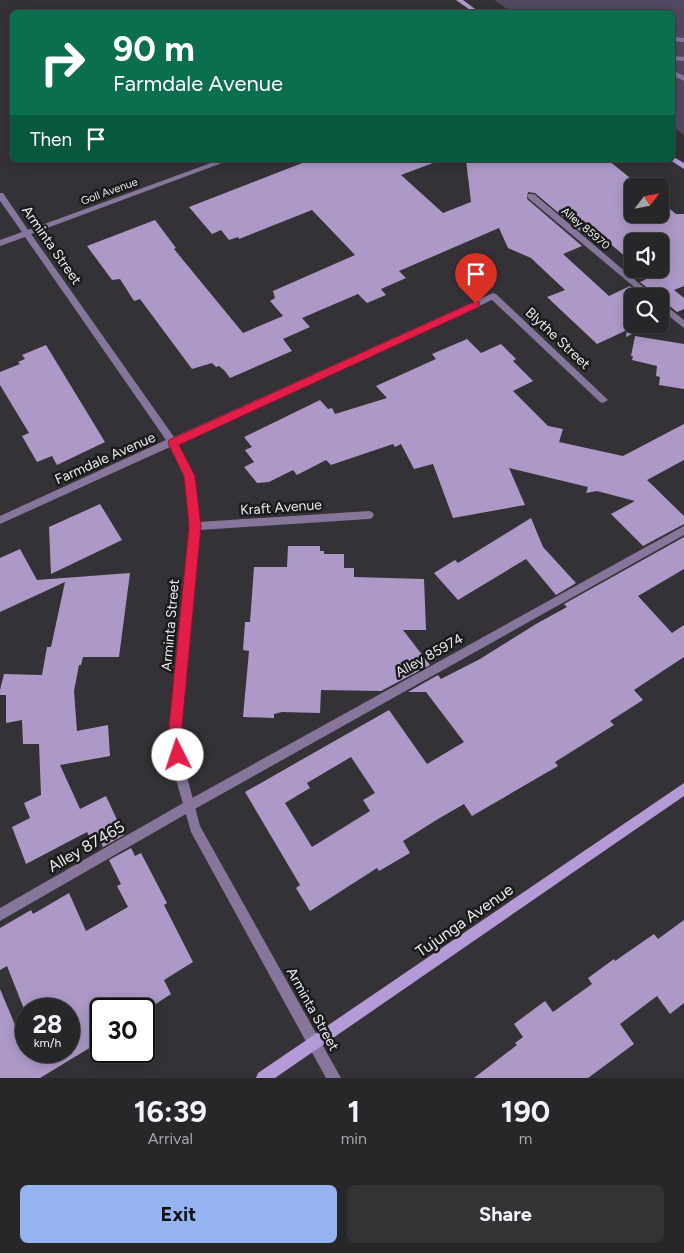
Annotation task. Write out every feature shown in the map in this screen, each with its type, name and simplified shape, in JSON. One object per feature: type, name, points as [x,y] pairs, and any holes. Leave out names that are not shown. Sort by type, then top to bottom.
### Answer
[{"type":"street","points":[[459,0],[473,10]]},
{"type":"street","name":"Goll Avenue","points":[[0,243],[221,162]]},
{"type":"street","name":"Arminta Street","points":[[0,195],[173,443],[190,476],[195,526],[176,726],[179,769],[195,828],[334,1078]]},
{"type":"street","name":"Alley 85970","points":[[531,196],[640,288]]},
{"type":"street","name":"Farmdale Avenue","points":[[0,520],[494,296]]},
{"type":"street","name":"Blythe Street","points":[[494,296],[603,400]]},
{"type":"street","points":[[669,312],[684,325]]},
{"type":"street","name":"Kraft Avenue","points":[[195,526],[369,515]]},
{"type":"street","name":"Alley 85974","points":[[189,806],[684,530]]},
{"type":"street","name":"Tujunga Avenue","points":[[263,1078],[684,789]]},
{"type":"street","name":"Alley 87465","points":[[0,915],[189,806]]},
{"type":"shaded area","points":[[494,0],[684,0],[684,135],[675,128],[675,10],[509,10]]},
{"type":"building","points":[[305,162],[433,162],[401,175],[443,213],[471,202],[466,162],[610,162],[630,178],[624,178],[624,223],[669,223],[669,208],[676,214],[684,214],[684,286],[674,290],[684,298],[684,309],[677,312],[669,306],[669,288],[647,288],[640,282],[649,278],[669,278],[669,233],[624,233],[624,255],[602,237],[592,241],[535,193],[528,192],[527,199],[582,246],[563,254],[609,296],[624,289],[624,331],[597,344],[547,297],[565,290],[531,258],[508,248],[499,228],[399,271],[406,278],[381,289],[386,295],[367,303],[358,294],[302,318],[310,327],[283,339],[292,351],[230,378],[224,370],[212,363],[192,369],[140,299],[134,301],[120,279],[112,280],[87,246],[155,220],[176,248],[174,249],[243,333],[283,316],[270,301],[275,298],[273,291],[355,255],[312,210],[239,239],[238,237],[229,240],[221,230],[212,234],[189,207]]},
{"type":"building","points":[[635,336],[684,344],[684,389],[659,385],[660,377],[656,376],[657,366],[632,360]]},
{"type":"building","points":[[467,339],[481,353],[501,344],[516,359],[513,361],[533,381],[513,391],[548,426],[563,429],[559,442],[623,456],[684,424],[684,460],[647,480],[684,516],[684,524],[643,546],[611,514],[635,501],[597,491],[586,493],[588,487],[509,468],[525,505],[453,518],[433,464],[414,469],[401,444],[395,447],[393,444],[331,465],[326,460],[297,475],[293,470],[269,482],[257,483],[244,467],[254,462],[245,450],[252,447],[244,437],[320,400],[328,409],[332,408],[335,414],[387,398],[376,386],[436,359],[432,354]]},
{"type":"building","points":[[46,345],[105,442],[57,465],[52,456],[37,462],[22,436],[29,433],[0,385],[0,372],[20,364],[18,362],[25,359],[22,355]]},
{"type":"building","points":[[100,504],[122,540],[51,574],[49,527]]},
{"type":"building","points":[[531,518],[543,547],[576,583],[556,595],[526,559],[458,600],[434,573],[455,560],[458,563]]},
{"type":"building","points":[[684,537],[684,569],[638,596],[672,633],[684,625],[684,657],[634,690],[643,700],[610,721],[614,725],[555,762],[558,766],[472,816],[464,804],[438,819],[403,841],[410,853],[379,871],[377,868],[310,911],[296,888],[300,885],[245,792],[389,710],[427,764],[464,742],[426,692],[408,692],[438,675],[441,679],[480,659],[567,607],[564,604]],"holes":[[[351,757],[375,793],[363,800],[370,811],[312,847],[285,803],[310,788],[307,783]]]},
{"type":"building","points":[[288,546],[320,546],[320,551],[324,551],[324,554],[344,554],[344,568],[354,568],[354,577],[424,579],[426,630],[403,630],[430,665],[381,691],[321,690],[320,713],[282,712],[274,714],[274,718],[243,717],[249,651],[243,650],[245,622],[250,622],[254,567],[287,567]]},
{"type":"building","points":[[20,549],[37,580],[130,573],[119,657],[83,657],[81,665],[79,665],[74,691],[77,731],[108,725],[110,756],[60,765],[80,809],[106,796],[124,835],[103,847],[97,834],[90,838],[87,832],[26,864],[12,827],[30,818],[24,803],[41,795],[39,744],[23,744],[22,720],[6,723],[6,695],[0,695],[0,690],[4,674],[42,675],[47,647],[51,647],[65,582],[0,612],[0,558]]},
{"type":"building","points":[[131,848],[135,856],[141,853],[167,903],[164,905],[193,962],[164,980],[171,994],[155,1004],[155,998],[90,998],[90,1048],[80,1054],[80,998],[20,998],[7,966],[0,970],[0,928],[31,910],[33,914],[69,893],[86,931],[128,907],[117,886],[121,884],[109,860]]},
{"type":"building","points":[[684,920],[684,1003],[670,1014],[657,996],[620,1024],[634,1044],[588,1078],[474,1078],[517,1045],[515,1043],[523,1037],[514,1024],[545,1001],[553,1012],[592,984],[588,978],[614,959],[615,961],[654,934],[658,939]]},
{"type":"building","points":[[0,989],[15,1025],[15,1063],[65,1063],[40,1078],[0,1078]]},
{"type":"route","points":[[178,755],[176,726],[195,526],[190,476],[173,443],[476,304]]}]
